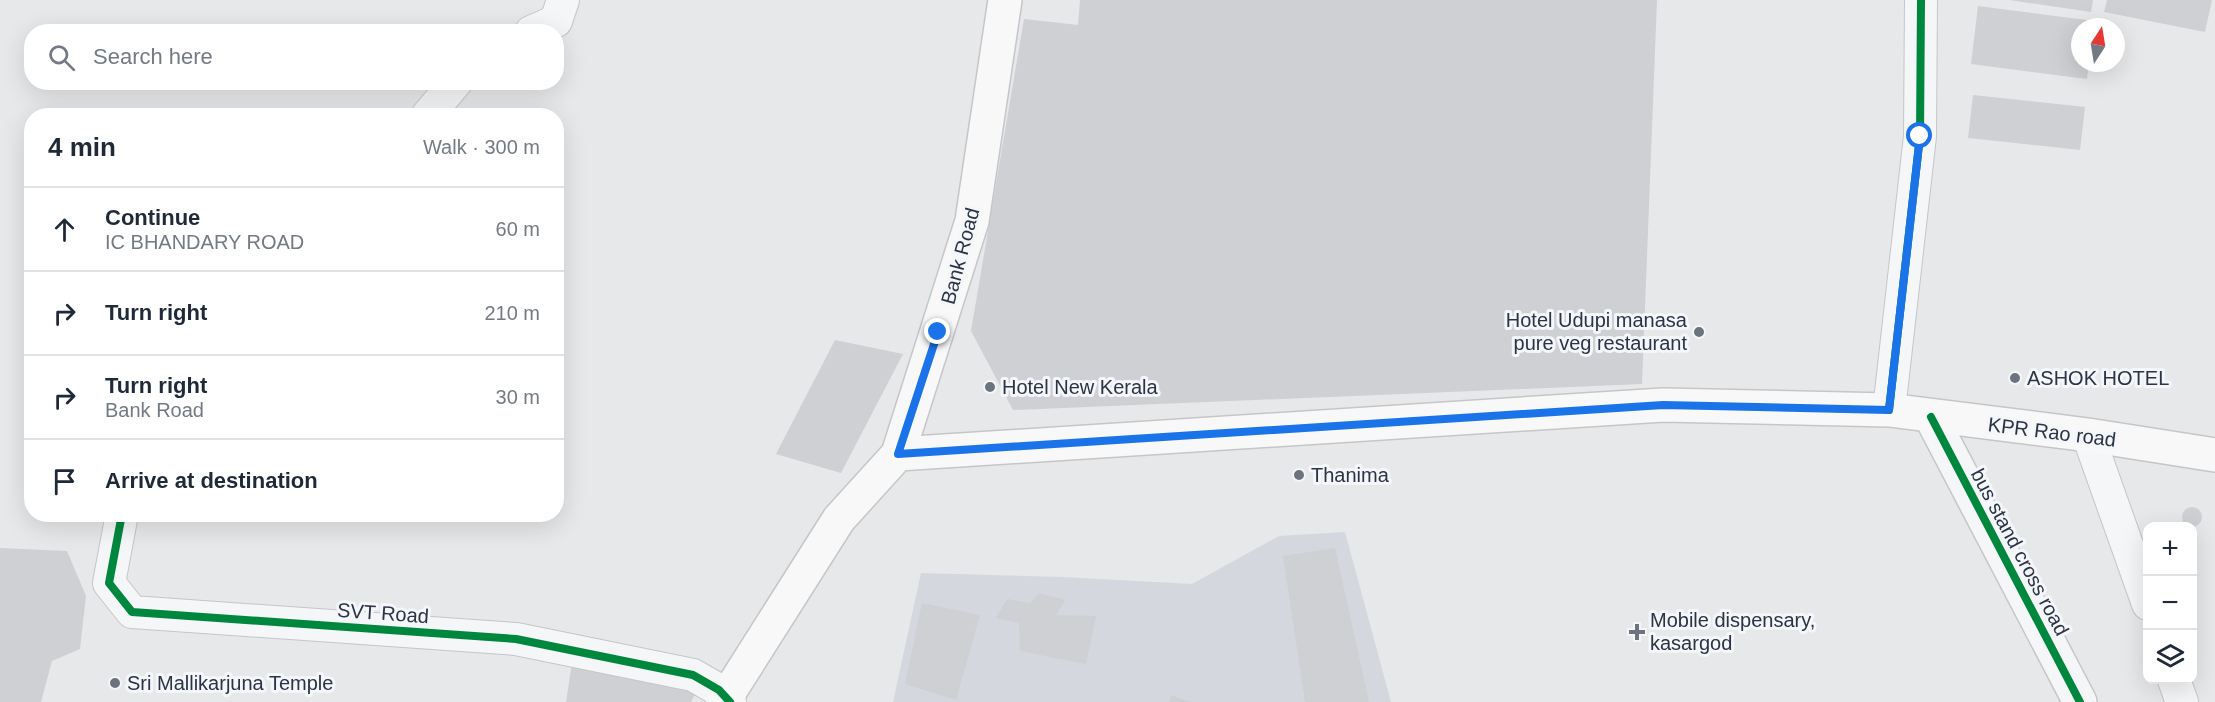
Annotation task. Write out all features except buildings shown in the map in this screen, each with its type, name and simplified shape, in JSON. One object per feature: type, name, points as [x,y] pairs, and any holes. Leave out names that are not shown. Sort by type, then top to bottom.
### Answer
[{"type":"main road","name":"Bank Road","points":[[726,701],[839,519],[898,454],[972,222],[1005,0]]},
{"type":"main road","name":"KPR Rao road","points":[[898,454],[1663,405],[1889,410],[2088,435],[2215,455]]},
{"type":"street","points":[[549,24],[556,21],[563,0]]},
{"type":"street","points":[[1889,410],[1920,136],[1921,0]]},
{"type":"street","points":[[434,108],[449,90]]},
{"type":"street","name":"bus stand cross road","points":[[1931,417],[2080,702]]},
{"type":"street","points":[[2088,435],[2143,590]]},
{"type":"street","name":"SVT Road","points":[[120,522],[109,583],[132,612],[516,639],[693,675],[719,690],[726,701]]},
{"type":"street","points":[[2175,684],[2182,702]]},
{"type":"shaded area","points":[[1345,532],[1391,702],[893,702],[921,573],[1192,584],[1279,536]]},
{"type":"cycle path","points":[[1889,410],[1920,136],[1921,0]]},
{"type":"cycle path","points":[[1931,417],[2080,702]]},
{"type":"cycle path","points":[[120,522],[109,583],[132,612],[516,639],[693,675],[719,690],[730,702]]},
{"type":"place","name":"Hotel Udupi manasa pure veg restaurant","points":[[1699,332]]},
{"type":"place","name":"ASHOK HOTEL","points":[[2015,378]]},
{"type":"place","name":"Hotel New Kerala","points":[[990,387]]},
{"type":"place","name":"Thanima","points":[[1299,475]]},
{"type":"place","name":"Mobile dispensary, kasargod","points":[[1637,632]]},
{"type":"place","name":"Sri Mallikarjuna Temple","points":[[115,683]]},
{"type":"route","points":[[938,332],[898,454],[1663,405],[1889,410],[1920,136]]}]
